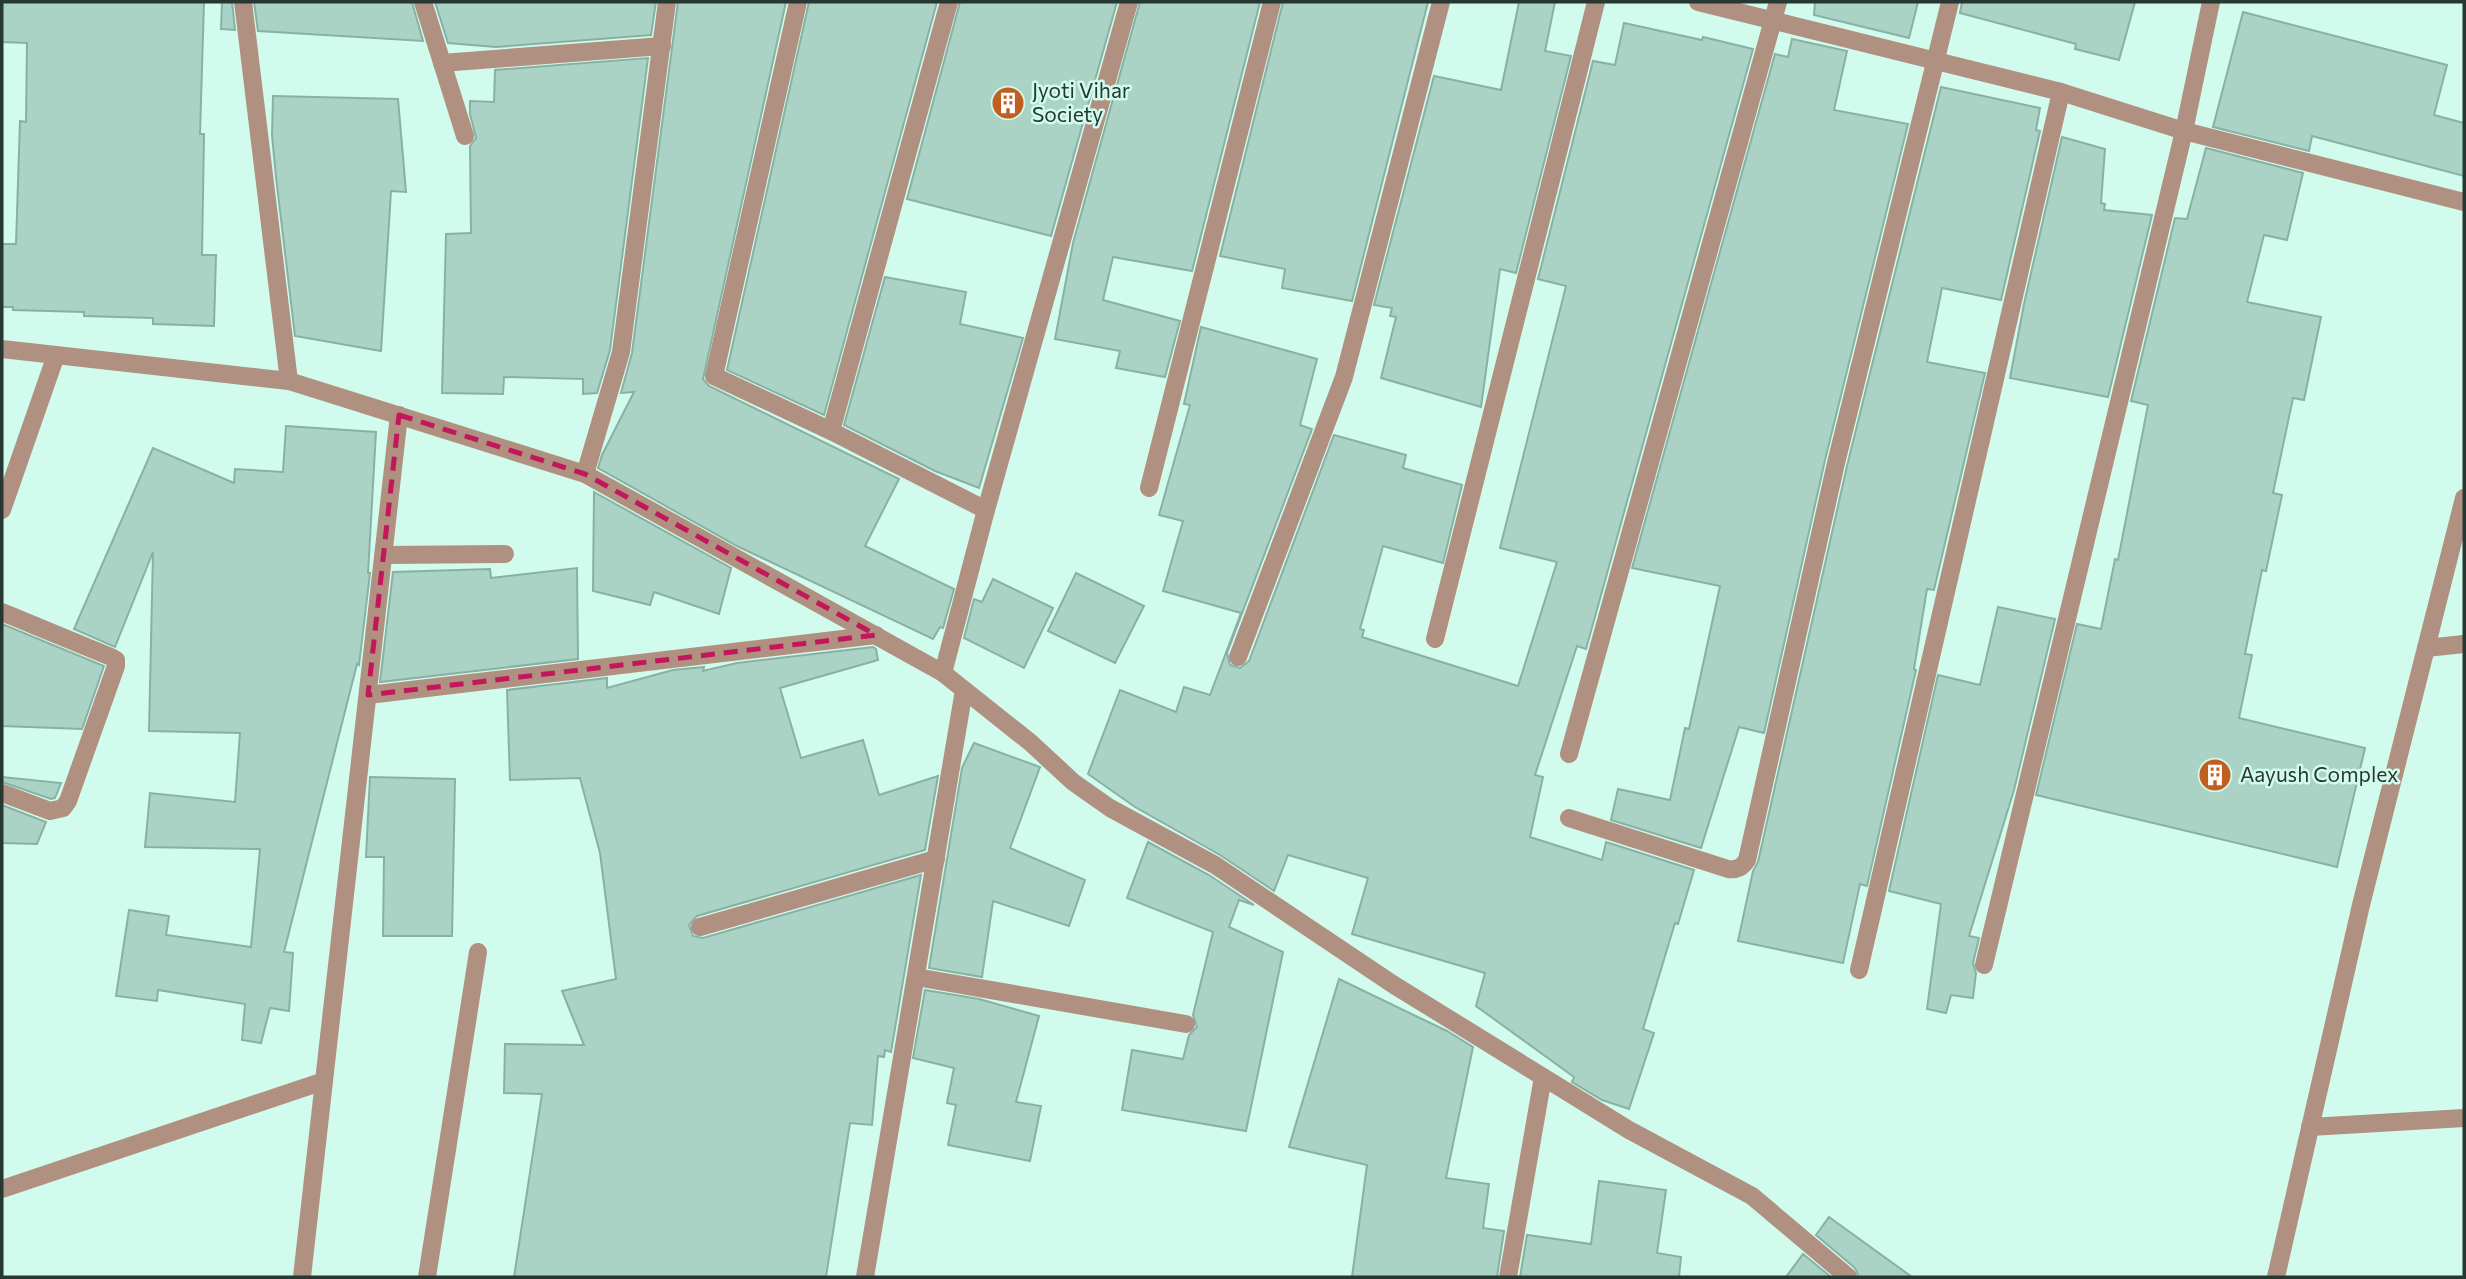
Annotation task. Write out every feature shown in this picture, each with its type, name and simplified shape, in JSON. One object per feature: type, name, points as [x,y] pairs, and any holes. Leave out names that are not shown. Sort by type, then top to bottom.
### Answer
[{"type":"street","points":[[243,2],[289,381]]},
{"type":"street","points":[[423,2],[465,136]]},
{"type":"street","points":[[585,474],[621,352],[667,2]]},
{"type":"street","points":[[798,2],[715,376],[831,431],[986,510]]},
{"type":"street","points":[[831,431],[949,2]]},
{"type":"street","points":[[943,673],[986,510],[1129,2]]},
{"type":"street","points":[[1149,488],[1272,2]]},
{"type":"street","points":[[1238,657],[1344,377],[1441,2]]},
{"type":"street","points":[[1436,639],[1596,2]]},
{"type":"street","points":[[1698,2],[2061,92],[2184,131],[2464,202]]},
{"type":"street","points":[[1569,754],[1778,2]]},
{"type":"street","points":[[1569,818],[1728,869],[1735,870],[1747,860],[1836,463],[1950,2]]},
{"type":"street","points":[[1984,965],[2184,131],[2211,2]]},
{"type":"street","points":[[442,63],[662,46]]},
{"type":"street","points":[[1859,970],[2061,92]]},
{"type":"street","points":[[2,349],[289,381],[585,474],[943,673],[1031,743],[1073,782],[1110,808],[1215,865],[1394,985],[1629,1130],[1752,1196],[1848,1277]]},
{"type":"street","points":[[2,509],[56,355]]},
{"type":"street","points":[[302,1277],[399,415]]},
{"type":"street","points":[[2276,1277],[2361,905],[2464,498]]},
{"type":"street","points":[[384,555],[505,554]]},
{"type":"street","points":[[2,612],[111,657],[116,660],[116,666],[73,788],[63,808],[50,811],[2,793]]},
{"type":"street","points":[[368,695],[876,635]]},
{"type":"street","points":[[2426,648],[2464,644]]},
{"type":"street","points":[[865,1277],[964,690]]},
{"type":"street","points":[[700,927],[936,859]]},
{"type":"street","points":[[427,1277],[478,952]]},
{"type":"street","points":[[916,977],[1186,1024]]},
{"type":"street","points":[[1508,1277],[1544,1077]]},
{"type":"street","points":[[2,1189],[324,1082]]},
{"type":"street","points":[[2310,1127],[2464,1118]]},
{"type":"highlighted area","points":[[399,415],[585,474],[876,635],[368,695]]},
{"type":"building","points":[[2,2],[204,2],[200,134],[204,134],[202,255],[216,255],[214,326],[153,324],[153,318],[84,316],[84,312],[13,310],[13,307],[2,307],[2,244],[16,244],[20,121],[26,122],[27,43],[2,42]]},
{"type":"building","points":[[222,2],[232,2],[235,30],[221,29]]},
{"type":"building","points":[[254,2],[412,2],[423,41],[258,31]]},
{"type":"building","points":[[435,2],[656,2],[651,35],[496,47],[448,43]]},
{"type":"building","points":[[678,2],[786,2],[703,379],[709,386],[899,479],[865,546],[954,589],[943,628],[940,627],[933,639],[737,546],[598,468],[634,392],[621,393],[632,353]]},
{"type":"building","points":[[809,2],[937,2],[824,415],[727,370]]},
{"type":"building","name":"Jyoti Vihar Society","points":[[960,2],[1117,2],[1051,236],[907,199]]},
{"type":"building","points":[[1140,2],[1260,2],[1192,271],[1113,257],[1103,300],[1180,321],[1165,377],[1116,368],[1120,351],[1055,339],[1073,243]]},
{"type":"building","points":[[1283,2],[1428,2],[1352,301],[1282,288],[1285,269],[1220,256]]},
{"type":"building","points":[[1519,2],[1555,2],[1545,51],[1571,56],[1516,273],[1500,269],[1481,407],[1381,378],[1396,317],[1390,316],[1392,308],[1374,305],[1434,76],[1501,90]]},
{"type":"building","points":[[1815,2],[1918,2],[1909,38],[1814,15]]},
{"type":"building","points":[[1962,2],[2135,2],[2119,60],[2075,49],[2076,44],[1960,13]]},
{"type":"building","points":[[2243,12],[2447,65],[2434,115],[2464,123],[2464,176],[2312,136],[2309,151],[2213,127]]},
{"type":"building","points":[[1624,23],[1753,49],[1586,649],[1577,646],[1535,775],[1543,777],[1530,837],[1602,860],[1606,842],[1694,870],[1643,1029],[1654,1033],[1629,1109],[1602,1100],[1572,1082],[1574,1077],[1476,1006],[1485,973],[1352,934],[1368,878],[1288,855],[1274,891],[1220,855],[1135,807],[1088,774],[1120,690],[1176,712],[1184,687],[1210,695],[1241,613],[1163,591],[1183,521],[1159,515],[1190,405],[1184,404],[1201,327],[1317,359],[1300,425],[1312,429],[1227,653],[1230,665],[1240,668],[1249,661],[1334,435],[1406,455],[1403,468],[1462,485],[1443,563],[1383,546],[1360,629],[1364,630],[1362,637],[1518,686],[1557,562],[1500,548],[1566,286],[1538,279],[1593,61],[1615,65]]},
{"type":"building","points":[[1792,39],[1847,51],[1834,110],[1908,124],[1825,460],[1764,733],[1739,727],[1701,848],[1611,820],[1618,789],[1670,800],[1685,728],[1689,729],[1720,586],[1632,568],[1775,54],[1788,57]]},
{"type":"building","points":[[648,58],[610,350],[597,393],[583,394],[583,379],[504,377],[503,394],[442,393],[446,234],[471,233],[470,146],[476,138],[470,101],[494,102],[495,70]]},
{"type":"building","points":[[1941,87],[2040,108],[2036,130],[2040,131],[2001,300],[1942,288],[1927,362],[1985,373],[1934,590],[1927,589],[1914,669],[1916,670],[1867,886],[1860,884],[1843,963],[1738,941],[1847,466]]},
{"type":"building","points":[[273,96],[398,99],[406,192],[391,191],[381,351],[295,336],[272,135]]},
{"type":"building","points":[[2062,137],[2105,149],[2101,203],[2105,204],[2104,210],[2152,215],[2108,397],[2010,378]]},
{"type":"building","points":[[2206,148],[2303,173],[2287,240],[2264,235],[2247,302],[2321,317],[2304,400],[2293,398],[2273,493],[2282,495],[2266,571],[2262,570],[2245,654],[2252,655],[2239,718],[2365,748],[2337,867],[2036,795],[2077,624],[2101,629],[2115,559],[2118,560],[2148,405],[2131,401],[2175,218],[2187,219]]},
{"type":"building","points":[[885,277],[966,292],[960,324],[1023,338],[979,488],[935,471],[844,425]]},
{"type":"building","points":[[286,426],[376,432],[370,573],[359,665],[357,664],[284,952],[293,953],[289,1011],[270,1008],[261,1043],[242,1040],[245,1004],[158,990],[157,1001],[116,996],[129,910],[169,916],[166,935],[251,947],[260,849],[145,847],[150,793],[235,802],[240,733],[149,731],[153,552],[115,647],[74,629],[153,448],[234,483],[235,469],[283,472]]},
{"type":"building","points":[[594,492],[731,568],[719,614],[654,592],[650,605],[593,591]]},
{"type":"building","points":[[577,568],[578,659],[380,682],[393,572],[490,569],[491,578]]},
{"type":"building","points":[[1076,573],[1144,606],[1115,663],[1048,631]]},
{"type":"building","points":[[993,579],[1053,608],[1024,668],[964,638],[974,599],[982,602]]},
{"type":"building","points":[[1998,607],[2055,619],[2014,790],[1969,936],[1979,938],[1973,963],[1976,973],[1973,998],[1951,995],[1946,1013],[1927,1009],[1941,904],[1889,891],[1938,675],[1980,685]]},
{"type":"building","points":[[2,624],[104,666],[82,729],[2,726]]},
{"type":"building","points":[[873,647],[878,660],[780,688],[801,758],[863,740],[879,795],[938,776],[925,850],[697,916],[689,925],[693,936],[703,938],[921,875],[891,1052],[885,1050],[884,1057],[878,1056],[872,1125],[850,1123],[826,1277],[514,1277],[542,1094],[504,1093],[505,1044],[584,1045],[562,991],[616,979],[600,853],[580,778],[510,780],[507,690],[607,678],[607,688],[673,670],[704,667],[703,671],[737,663]]},
{"type":"building","points":[[974,743],[1040,767],[1010,848],[1085,880],[1069,926],[993,901],[982,977],[929,968],[962,768]]},
{"type":"building","points":[[2,777],[61,783],[55,798],[51,799],[2,782]]},
{"type":"building","points":[[370,777],[455,779],[452,936],[383,936],[384,857],[366,857]]},
{"type":"building","points":[[2,805],[46,822],[37,844],[2,843]]},
{"type":"building","points":[[1148,842],[1209,875],[1254,905],[1239,900],[1229,927],[1283,952],[1246,1131],[1122,1110],[1132,1050],[1183,1059],[1189,1035],[1197,1027],[1193,1015],[1213,932],[1127,898]]},
{"type":"building","points":[[1339,979],[1447,1031],[1473,1047],[1446,1178],[1489,1184],[1483,1228],[1504,1231],[1497,1277],[1352,1277],[1367,1165],[1289,1147]]},
{"type":"building","points":[[925,990],[979,999],[1039,1016],[1016,1102],[1041,1106],[1030,1161],[948,1145],[956,1105],[947,1103],[954,1068],[913,1058]]},
{"type":"building","points":[[1599,1181],[1666,1190],[1657,1253],[1681,1257],[1679,1277],[1520,1277],[1527,1235],[1591,1244]]},
{"type":"building","points":[[1829,1217],[1912,1277],[1859,1277],[1855,1268],[1816,1235]]},
{"type":"building","points":[[1803,1254],[1831,1277],[1786,1277]]},
{"type":"place","name":"Jyoti Vihar Society","points":[[1008,103]]},
{"type":"place","name":"Aayush Complex","points":[[2215,775]]}]
